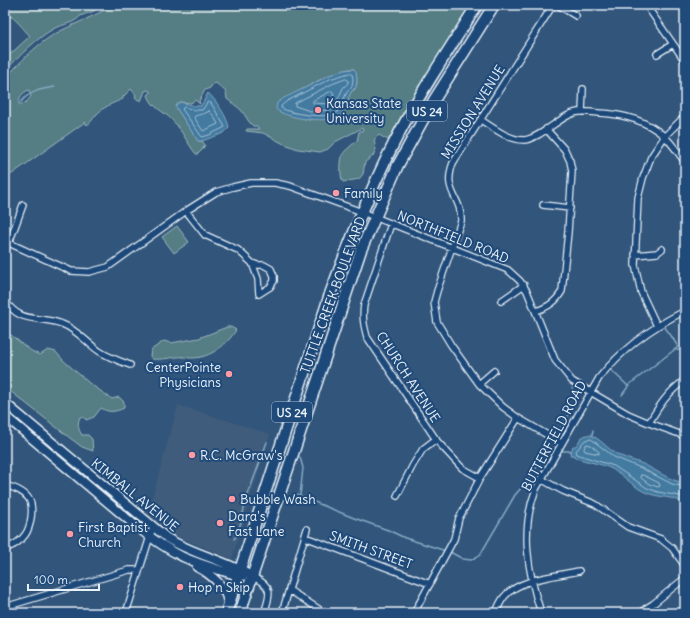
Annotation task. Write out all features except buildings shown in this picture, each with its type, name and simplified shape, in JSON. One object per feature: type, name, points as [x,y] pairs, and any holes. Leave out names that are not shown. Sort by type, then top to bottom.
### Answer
[{"type":"highway","name":"TUTTLE CREEK BOULEVARD","points":[[227,610],[330,294],[362,212],[394,142],[477,5]]},
{"type":"highway","name":"TUTTLE CREEK BOULEVARD","points":[[240,613],[344,298],[374,217],[398,165],[434,100],[494,5]]},
{"type":"main road","name":"KIMBALL AVENUE","points":[[5,403],[153,527],[174,542],[252,577]]},
{"type":"main road","name":"KIMBALL AVENUE","points":[[5,416],[137,527],[151,537],[181,556],[239,572]]},
{"type":"main road","points":[[181,556],[189,563],[208,573],[221,586],[226,593],[227,610]]},
{"type":"street","name":"MISSION AVENUE","points":[[553,5],[453,163],[450,172],[450,185],[460,210],[460,226],[434,302],[435,313],[441,330],[479,384],[498,403],[518,418],[561,443]]},
{"type":"street","points":[[558,5],[576,16]]},
{"type":"street","points":[[646,5],[685,61]]},
{"type":"street","points":[[657,54],[672,44]]},
{"type":"street","points":[[582,112],[583,89]]},
{"type":"street","points":[[481,120],[515,139],[526,140],[571,114],[582,112],[624,116],[648,126],[665,136],[685,162]]},
{"type":"street","points":[[657,326],[641,292],[636,270],[635,255],[639,191],[652,157],[665,136],[685,116]]},
{"type":"street","points":[[536,311],[552,304],[562,291],[570,208],[572,171],[570,161],[565,150],[546,129]]},
{"type":"street","name":"NORTHFIELD ROAD","points":[[7,243],[71,271],[89,272],[108,266],[186,210],[216,192],[233,186],[251,183],[290,186],[362,212],[508,270],[524,285],[531,298],[555,360],[572,381],[628,414],[649,424],[685,436]]},
{"type":"street","points":[[7,243],[23,205]]},
{"type":"street","points":[[543,205],[570,208]]},
{"type":"street","points":[[186,210],[205,235],[238,250],[252,263],[271,268],[274,281],[267,290],[259,294],[258,279],[252,263]]},
{"type":"street","name":"CHURCH AVENUE","points":[[391,224],[362,313],[368,337],[436,439],[462,468],[480,478]]},
{"type":"street","points":[[635,255],[657,253],[662,249]]},
{"type":"street","points":[[501,301],[524,285]]},
{"type":"street","points":[[5,300],[18,314],[30,318],[48,320],[70,327],[107,356],[130,365]]},
{"type":"street","name":"BUTTERFIELD ROAD","points":[[541,613],[528,560],[527,535],[531,503],[541,479],[599,378],[635,341],[657,326],[685,311]]},
{"type":"street","points":[[479,384],[494,372]]},
{"type":"street","points":[[649,424],[660,404],[667,395],[685,380]]},
{"type":"street","points":[[414,613],[454,539],[461,514],[480,478],[518,418]]},
{"type":"street","points":[[397,496],[423,448],[436,439]]},
{"type":"street","points":[[541,479],[563,491],[595,504],[628,527],[661,539],[672,548],[685,566]]},
{"type":"street","points":[[5,485],[18,490],[28,497],[32,509],[25,535],[12,547],[5,548]]},
{"type":"street","points":[[126,613],[153,527]]},
{"type":"street","points":[[282,613],[307,529]]},
{"type":"street","name":"SMITH STREET","points":[[305,537],[430,584]]},
{"type":"street","points":[[5,607],[129,570],[139,570]]},
{"type":"street","points":[[496,613],[504,597],[516,587],[532,581],[579,571]]},
{"type":"street","points":[[252,577],[261,581],[268,587],[270,593],[264,613]]},
{"type":"street","points":[[644,609],[653,604],[685,578]]},
{"type":"street","points":[[289,590],[326,613]]},
{"type":"shaded area","points":[[178,405],[270,434],[232,559],[169,533],[147,516]]},
{"type":"green space","points":[[5,5],[101,5],[94,11],[80,16],[73,22],[48,32],[28,48],[5,71],[5,59],[30,36],[17,21],[9,16],[5,9]]},
{"type":"green space","name":"Kansas State University","points":[[112,5],[470,5],[403,118],[388,140],[379,135],[374,140],[376,149],[373,156],[365,162],[363,174],[359,179],[343,182],[341,177],[341,164],[343,154],[357,141],[359,132],[363,130],[362,128],[335,142],[328,149],[320,152],[298,149],[263,133],[246,131],[247,129],[259,129],[257,126],[253,126],[242,111],[227,99],[226,92],[216,83],[205,90],[199,101],[200,104],[195,100],[191,103],[180,102],[175,106],[198,141],[202,141],[205,145],[198,154],[196,154],[193,150],[176,124],[152,103],[148,95],[151,92],[148,90],[145,91],[141,101],[135,98],[136,95],[131,89],[123,97],[123,99],[102,110],[89,124],[87,125],[85,122],[5,179],[5,79],[46,39],[105,10]],"holes":[[[348,69],[354,69],[356,72],[357,83],[345,106],[315,119],[309,120],[279,112],[290,96],[327,76]],[[29,90],[31,96],[28,101],[19,104],[21,96]]]},
{"type":"green space","points":[[177,226],[189,242],[174,253],[162,237]]},
{"type":"green space","points":[[227,327],[231,327],[236,330],[228,341],[217,350],[205,356],[192,358],[179,357],[152,359],[150,356],[151,350],[164,341],[171,343],[199,338]]},
{"type":"green space","points":[[5,331],[35,353],[40,355],[48,350],[56,352],[89,383],[112,399],[119,397],[124,402],[124,408],[109,411],[101,408],[94,417],[86,420],[85,418],[80,417],[78,426],[82,435],[88,435],[92,439],[93,451],[82,447],[5,387]]},
{"type":"water","points":[[354,69],[356,71],[357,79],[356,87],[351,92],[342,114],[337,118],[323,120],[305,119],[288,115],[276,109],[277,103],[284,98],[327,76],[344,70]]},
{"type":"water","points":[[208,93],[221,109],[227,120],[229,128],[224,133],[198,141],[175,106],[180,102],[201,106]]},
{"type":"water","points":[[586,435],[594,437],[620,456],[643,464],[674,480],[685,483],[685,504],[672,498],[657,496],[642,491],[612,469],[603,465],[579,459],[574,457],[574,455],[570,455],[573,446],[576,446],[581,438]]},
{"type":"waterway","points":[[21,102],[28,95],[36,91],[55,87]]},
{"type":"waterway","points":[[622,395],[630,384],[678,347],[664,326]]},
{"type":"waterway","points":[[676,350],[681,350],[685,347]]},
{"type":"waterway","points":[[610,369],[628,386]]},
{"type":"waterway","points":[[561,428],[578,398],[577,392],[572,388]]},
{"type":"waterway","points":[[592,435],[593,430]]},
{"type":"waterway","points":[[234,539],[238,534],[246,500],[267,442]]},
{"type":"waterway","points":[[450,552],[463,559],[471,560],[480,555],[515,495],[529,479],[543,457],[553,451]]},
{"type":"waterway","points":[[561,451],[571,451]]},
{"type":"waterway","points":[[300,457],[303,468],[300,496]]},
{"type":"waterway","points":[[297,495],[405,538],[446,551]]},
{"type":"place","name":"Kansas State University","points":[[318,110]]},
{"type":"place","name":"Family","points":[[336,193]]},
{"type":"place","name":"CenterPointe Physicians","points":[[229,374]]},
{"type":"place","name":"R.C. McGraw's","points":[[192,455]]},
{"type":"place","name":"Bubble Wash","points":[[232,499]]},
{"type":"place","name":"Dara's Fast Lane","points":[[220,523]]},
{"type":"place","name":"First Baptist Church","points":[[70,534]]},
{"type":"place","name":"Hop n Skip","points":[[180,587]]}]
